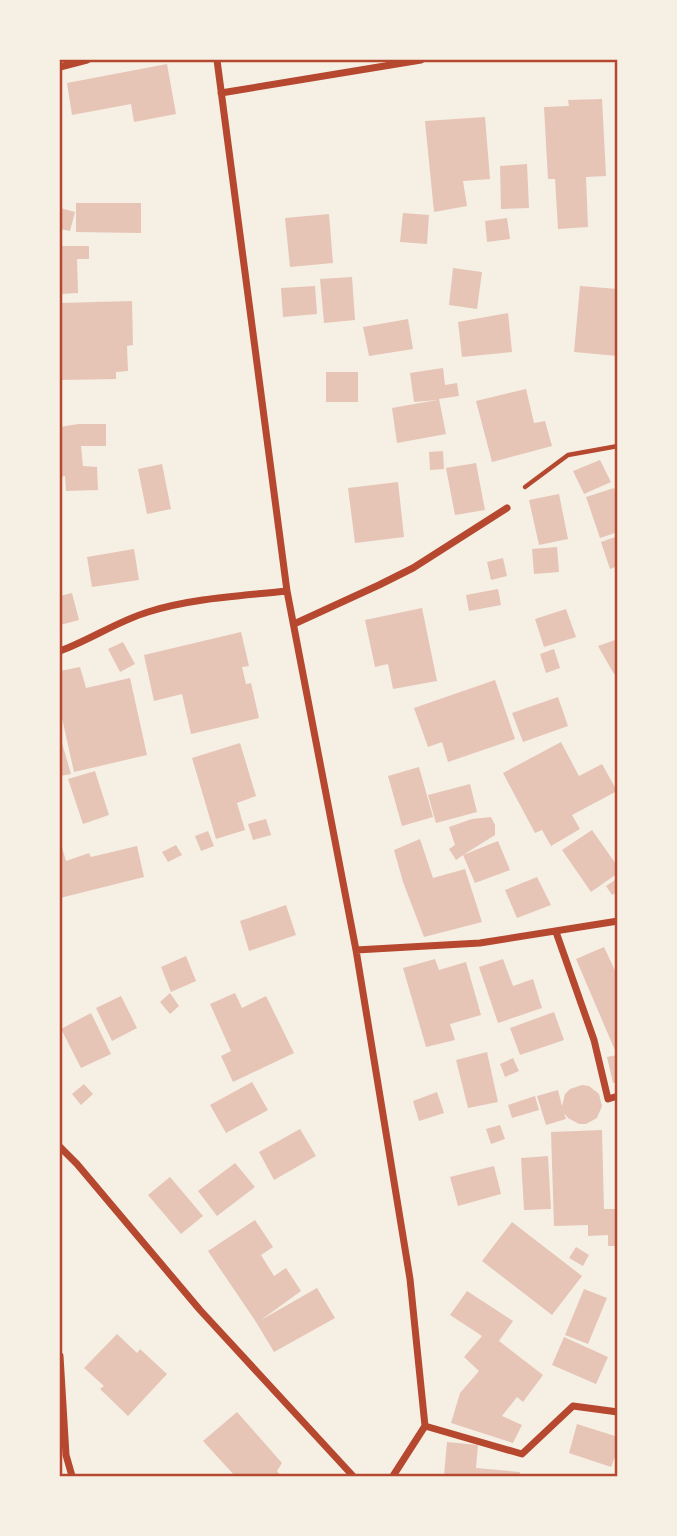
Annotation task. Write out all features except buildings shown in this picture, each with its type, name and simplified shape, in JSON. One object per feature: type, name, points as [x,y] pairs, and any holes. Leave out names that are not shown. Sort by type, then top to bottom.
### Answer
[{"type":"street","points":[[60,67],[87,60]]},
{"type":"street","points":[[217,60],[287,591],[356,950],[410,1279],[425,1426],[393,1476]]},
{"type":"street","points":[[221,93],[421,60]]},
{"type":"street","points":[[294,624],[413,568],[507,508]]},
{"type":"street","points":[[60,651],[146,612],[164,607],[184,602],[287,591]]},
{"type":"street","points":[[356,950],[480,943],[618,921]]},
{"type":"street","points":[[556,932],[594,1040],[608,1099],[618,1096]]},
{"type":"street","points":[[60,1147],[200,1310],[353,1476]]},
{"type":"street","points":[[60,1356],[66,1455],[72,1476]]},
{"type":"street","points":[[425,1426],[522,1454],[573,1406],[618,1412]]},
{"type":"path","points":[[507,508],[521,490],[568,455],[618,446]]}]
